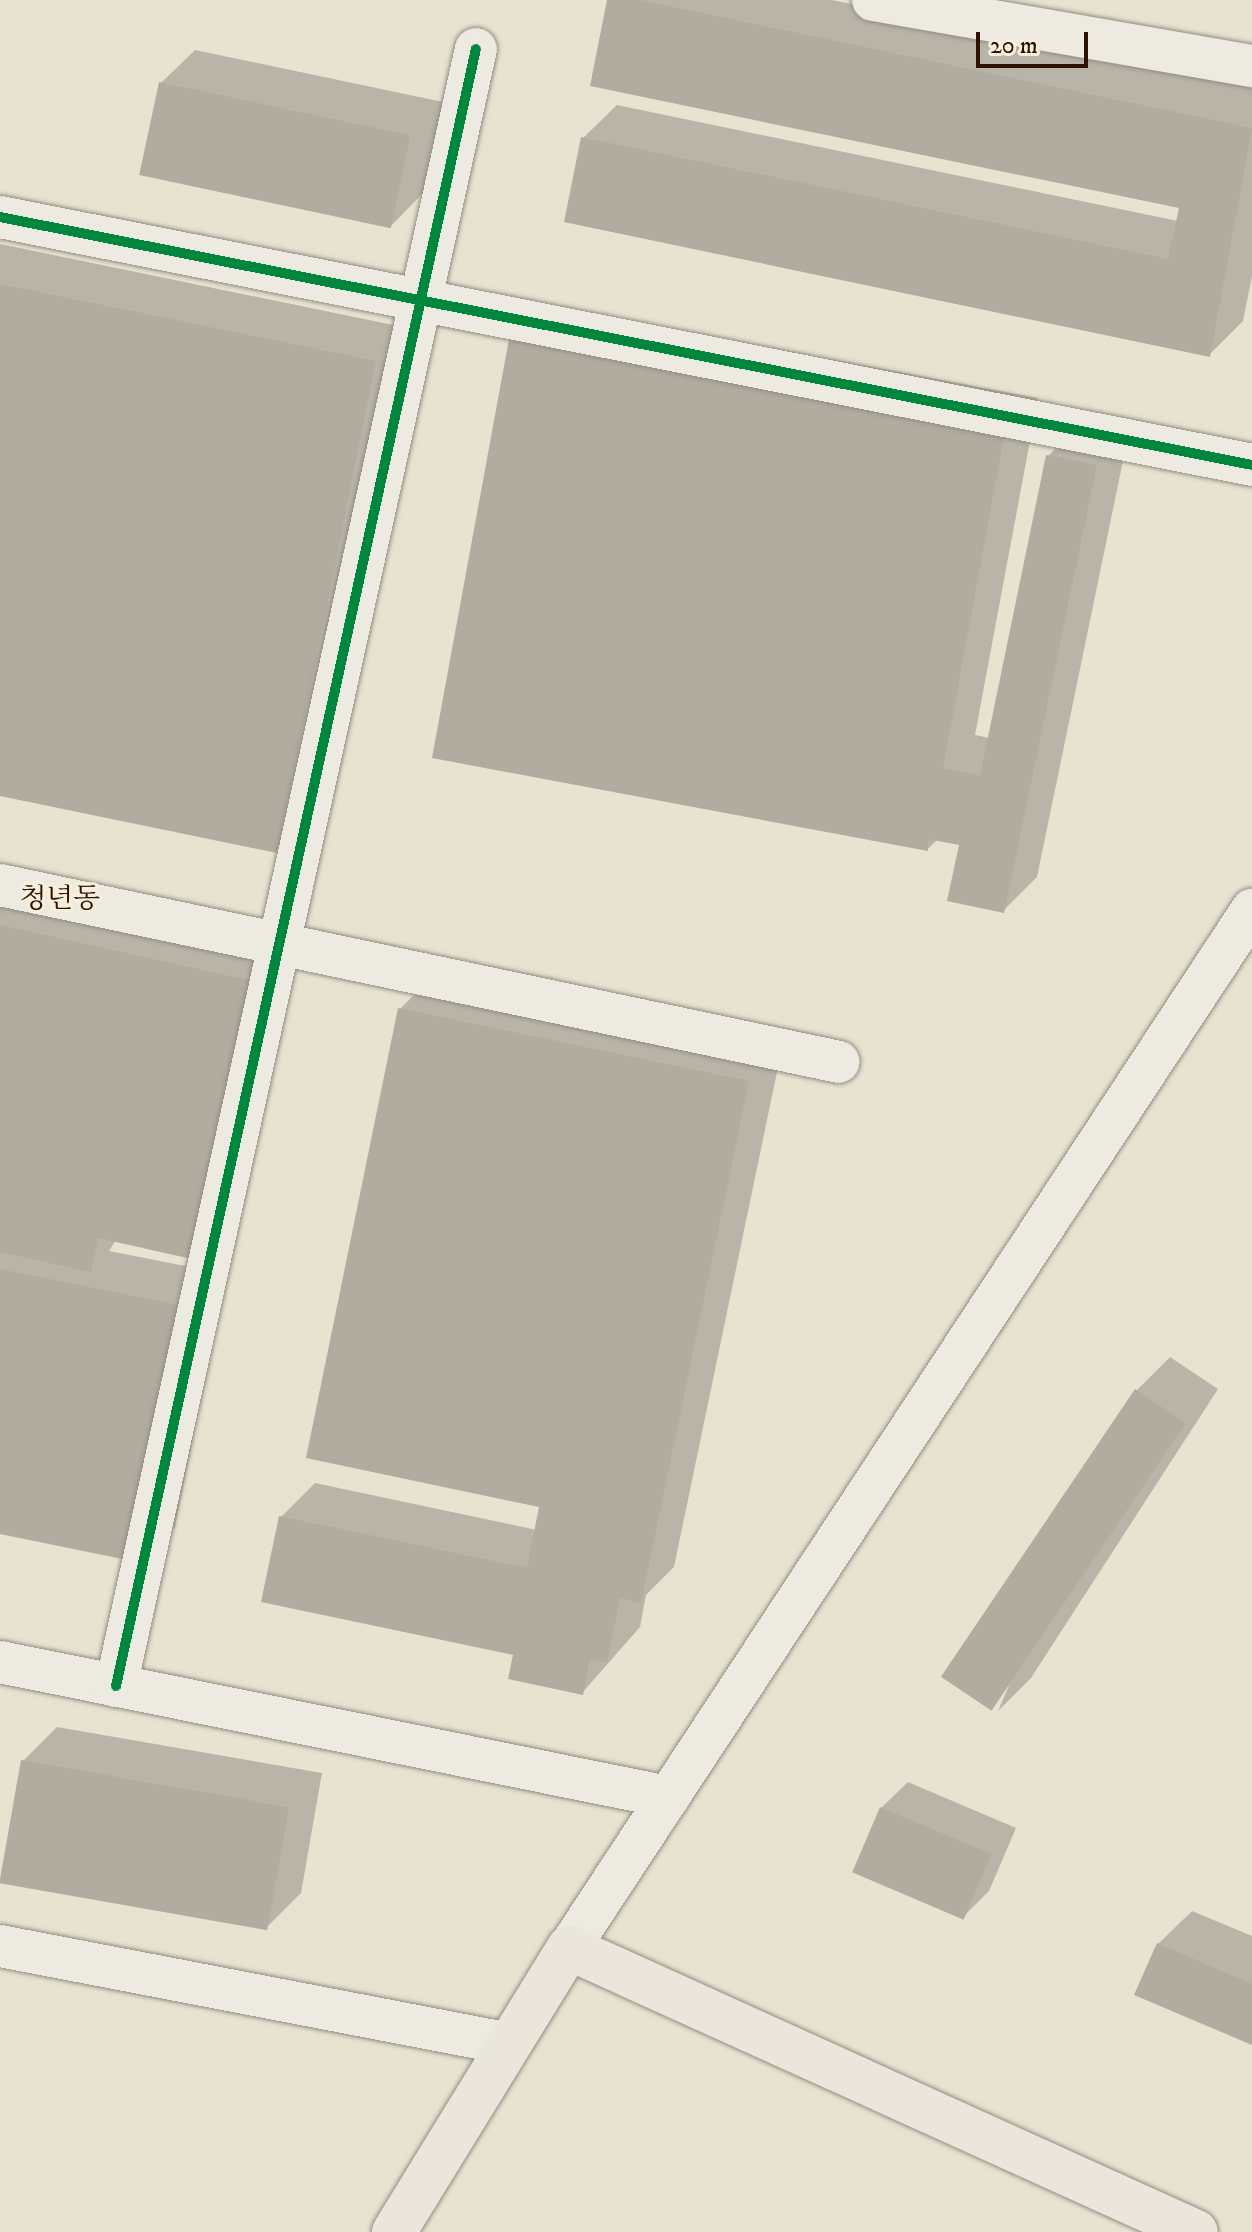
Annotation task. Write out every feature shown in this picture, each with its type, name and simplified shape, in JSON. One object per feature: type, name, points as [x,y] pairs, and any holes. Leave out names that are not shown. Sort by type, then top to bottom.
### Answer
[{"type":"main road","points":[[394,2232],[569,1948],[1196,2232]]},
{"type":"street","points":[[873,0],[1252,66]]},
{"type":"street","points":[[116,1686],[424,298],[476,49]]},
{"type":"street","points":[[0,217],[424,298],[1252,465]]},
{"type":"street","points":[[0,885],[839,1062]]},
{"type":"street","points":[[569,1948],[1252,910]]},
{"type":"street","points":[[0,1662],[668,1797]]},
{"type":"street","points":[[0,1946],[510,2044]]},
{"type":"building","points":[[607,0],[640,0],[1252,128],[1210,357],[564,222],[581,137],[1168,259],[1179,208],[590,86]]},
{"type":"building","points":[[159,82],[410,135],[391,228],[139,175]]},
{"type":"building","points":[[0,284],[376,361],[277,853],[0,796]]},
{"type":"building","points":[[509,339],[1005,431],[943,768],[980,776],[1046,455],[1097,465],[1004,913],[947,901],[959,845],[928,839],[928,851],[432,758]]},
{"type":"building","points":[[0,925],[266,984],[205,1262],[98,1238],[91,1272],[0,1252]]},
{"type":"building","points":[[398,1008],[749,1081],[641,1603],[620,1598],[607,1663],[590,1659],[583,1695],[508,1679],[513,1655],[261,1602],[279,1516],[527,1568],[539,1507],[306,1458]]},
{"type":"building","points":[[0,1269],[193,1308],[142,1563],[0,1534]]},
{"type":"building","points":[[1135,1389],[1186,1423],[992,1711],[941,1677]]},
{"type":"building","points":[[21,1760],[289,1807],[267,1930],[0,1883]]},
{"type":"building","points":[[880,1807],[991,1854],[964,1920],[852,1872]]},
{"type":"building","points":[[1157,1943],[1252,1984],[1252,2045],[1134,1995]]},
{"type":"cycle path","points":[[116,1686],[476,49]]},
{"type":"cycle path","points":[[0,217],[1252,465]]},
{"type":"district","name":"청년동","points":[[60,899]]}]
